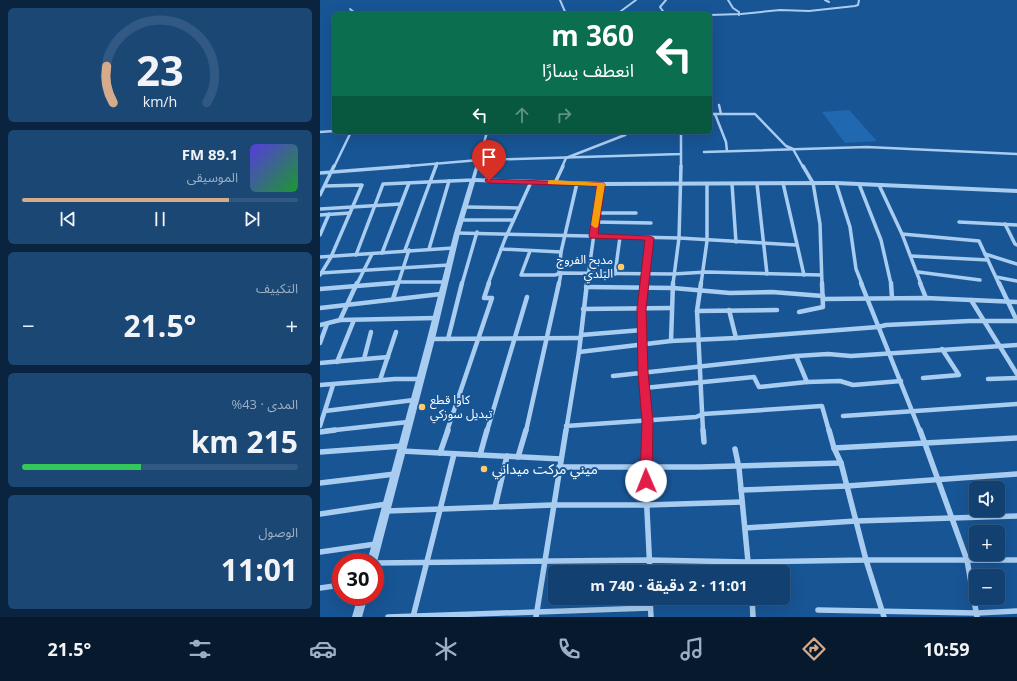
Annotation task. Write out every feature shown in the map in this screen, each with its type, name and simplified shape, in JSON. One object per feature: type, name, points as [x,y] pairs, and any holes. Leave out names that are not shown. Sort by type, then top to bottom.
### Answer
[{"type":"street","points":[[560,0],[565,12]]},
{"type":"street","points":[[620,12],[636,0]]},
{"type":"street","points":[[664,12],[660,7],[666,0]]},
{"type":"street","points":[[728,0],[733,8],[739,12],[739,14]]},
{"type":"street","points":[[825,0],[829,2]]},
{"type":"street","points":[[712,15],[780,10],[825,10],[855,6],[858,5],[859,0]]},
{"type":"street","points":[[350,9],[354,12]]},
{"type":"street","points":[[719,105],[721,114]]},
{"type":"street","points":[[727,151],[726,142],[715,114],[750,113],[758,115],[786,146],[793,150],[813,183],[820,224],[823,307],[799,312]]},
{"type":"street","points":[[320,132],[332,131]]},
{"type":"street","points":[[320,195],[350,134]]},
{"type":"street","points":[[375,553],[376,544],[431,339],[453,248],[486,134]]},
{"type":"street","points":[[555,183],[566,158],[626,134]]},
{"type":"street","points":[[671,341],[673,288],[678,238],[681,134]]},
{"type":"street","points":[[704,152],[867,147],[1017,154]]},
{"type":"street","points":[[320,173],[479,160],[681,154]]},
{"type":"street","points":[[393,299],[429,182],[437,164]]},
{"type":"street","points":[[356,255],[383,184],[473,180],[577,184],[836,183],[1017,191]]},
{"type":"street","points":[[429,249],[449,181]]},
{"type":"street","points":[[440,453],[492,298],[484,298],[490,278],[513,220],[531,182]]},
{"type":"street","points":[[382,253],[409,183]]},
{"type":"street","points":[[783,183],[804,275]]},
{"type":"street","points":[[836,183],[850,227],[856,269],[913,411],[967,560],[977,615]]},
{"type":"street","points":[[320,274],[331,257],[362,184],[325,186]]},
{"type":"street","points":[[518,457],[530,417],[548,338],[560,273],[560,252],[577,184]]},
{"type":"street","points":[[536,614],[579,352],[583,309],[601,184]]},
{"type":"street","points":[[704,442],[697,311],[707,240],[707,184]]},
{"type":"street","points":[[732,184],[736,242]]},
{"type":"street","points":[[757,184],[767,274]]},
{"type":"street","points":[[860,184],[882,241],[891,280],[892,298]]},
{"type":"street","points":[[879,185],[918,272],[926,298]]},
{"type":"street","points":[[320,209],[401,204]]},
{"type":"street","points":[[465,206],[519,208]]},
{"type":"street","points":[[320,215],[350,213]]},
{"type":"street","points":[[597,213],[636,213]]},
{"type":"street","points":[[320,234],[329,214]]},
{"type":"street","points":[[461,220],[513,220]]},
{"type":"street","points":[[595,222],[651,223]]},
{"type":"street","points":[[959,222],[1017,225]]},
{"type":"street","points":[[1005,224],[1015,244],[1017,245]]},
{"type":"street","points":[[457,233],[477,232],[565,236],[678,238],[796,245]]},
{"type":"street","points":[[448,339],[465,270],[477,232]]},
{"type":"street","points":[[579,352],[671,341],[736,338],[886,325],[1017,321],[1006,301],[979,241],[902,234]]},
{"type":"street","points":[[615,274],[620,237]]},
{"type":"street","points":[[649,565],[645,469],[647,421],[643,372],[641,309],[650,238]]},
{"type":"street","points":[[320,257],[453,248]]},
{"type":"street","points":[[501,249],[560,252]]},
{"type":"street","points":[[530,251],[521,275],[555,275],[560,273],[674,274],[707,272],[821,275]]},
{"type":"street","points":[[340,320],[362,271],[372,254]]},
{"type":"street","points":[[985,254],[1017,264]]},
{"type":"street","points":[[911,256],[988,260]]},
{"type":"street","points":[[320,274],[403,267],[449,265]]},
{"type":"street","points":[[918,272],[980,280]]},
{"type":"street","points":[[996,277],[1017,281]]},
{"type":"street","points":[[320,289],[399,282],[444,282]]},
{"type":"street","points":[[586,287],[673,288],[730,293],[772,292],[823,297],[926,298],[1017,302]]},
{"type":"street","points":[[320,308],[441,294]]},
{"type":"street","points":[[480,455],[527,297]]},
{"type":"street","points":[[972,300],[983,321],[1017,374]]},
{"type":"street","points":[[583,309],[672,308]]},
{"type":"street","points":[[729,310],[736,338]]},
{"type":"street","points":[[697,311],[777,310]]},
{"type":"street","points":[[320,325],[340,320],[436,318]]},
{"type":"street","points":[[337,362],[354,320]]},
{"type":"street","points":[[320,343],[327,324]]},
{"type":"street","points":[[431,339],[548,338],[642,330]]},
{"type":"street","points":[[364,359],[371,332]]},
{"type":"street","points":[[380,380],[396,332]]},
{"type":"street","points":[[613,376],[796,356],[828,354],[851,356],[998,345],[1017,345]]},
{"type":"street","points":[[923,378],[959,374],[942,349]]},
{"type":"street","points":[[796,356],[807,382]]},
{"type":"street","points":[[320,363],[388,357]]},
{"type":"street","points":[[644,388],[701,384],[754,377],[758,387],[807,382],[840,381],[853,385],[901,381]]},
{"type":"street","points":[[988,378],[1017,378]]},
{"type":"street","points":[[320,386],[380,380],[420,379]]},
{"type":"street","points":[[320,426],[333,385]]},
{"type":"street","points":[[325,411],[414,400]]},
{"type":"street","points":[[843,416],[1017,404]]},
{"type":"street","points":[[566,426],[647,421],[696,417],[703,414],[822,406],[834,448],[841,463],[866,560],[884,614]]},
{"type":"street","points":[[320,432],[408,422]]},
{"type":"street","points":[[834,448],[1017,438]]},
{"type":"street","points":[[320,452],[401,449],[454,454],[561,459]]},
{"type":"street","points":[[736,449],[748,565]]},
{"type":"street","points":[[414,617],[454,454]]},
{"type":"street","points":[[495,507],[507,456]]},
{"type":"street","points":[[559,467],[645,469],[739,468],[841,463]]},
{"type":"street","points":[[320,483],[395,474]]},
{"type":"street","points":[[741,490],[847,486],[1017,474]]},
{"type":"street","points":[[320,514],[387,507],[440,509],[553,505],[647,505],[742,502]]},
{"type":"street","points":[[744,528],[856,520],[1017,516]]},
{"type":"street","points":[[320,552],[376,544]]},
{"type":"street","points":[[384,562],[1017,560]]},
{"type":"street","points":[[320,588],[332,586]]},
{"type":"street","points":[[357,617],[360,605]]},
{"type":"street","points":[[752,605],[753,617]]},
{"type":"street","points":[[388,617],[536,614],[650,608],[651,617]]},
{"type":"street","points":[[818,610],[884,614],[977,615],[1017,611]]},
{"type":"shaded area","points":[[849,110],[877,141],[845,143],[822,112]]},
{"type":"slow traffic","points":[[550,183],[601,184],[595,225]]},
{"type":"place","name":"مدبح الفروج البلدي","points":[[621,267]]},
{"type":"place","name":"كاوا قطع تبديل سوزكي","points":[[422,407]]},
{"type":"place","name":"ميني مركت ميداني","points":[[484,469]]},
{"type":"route","points":[[489,181],[601,184],[593,236],[650,238],[641,309],[643,372],[647,421],[646,481]]}]
